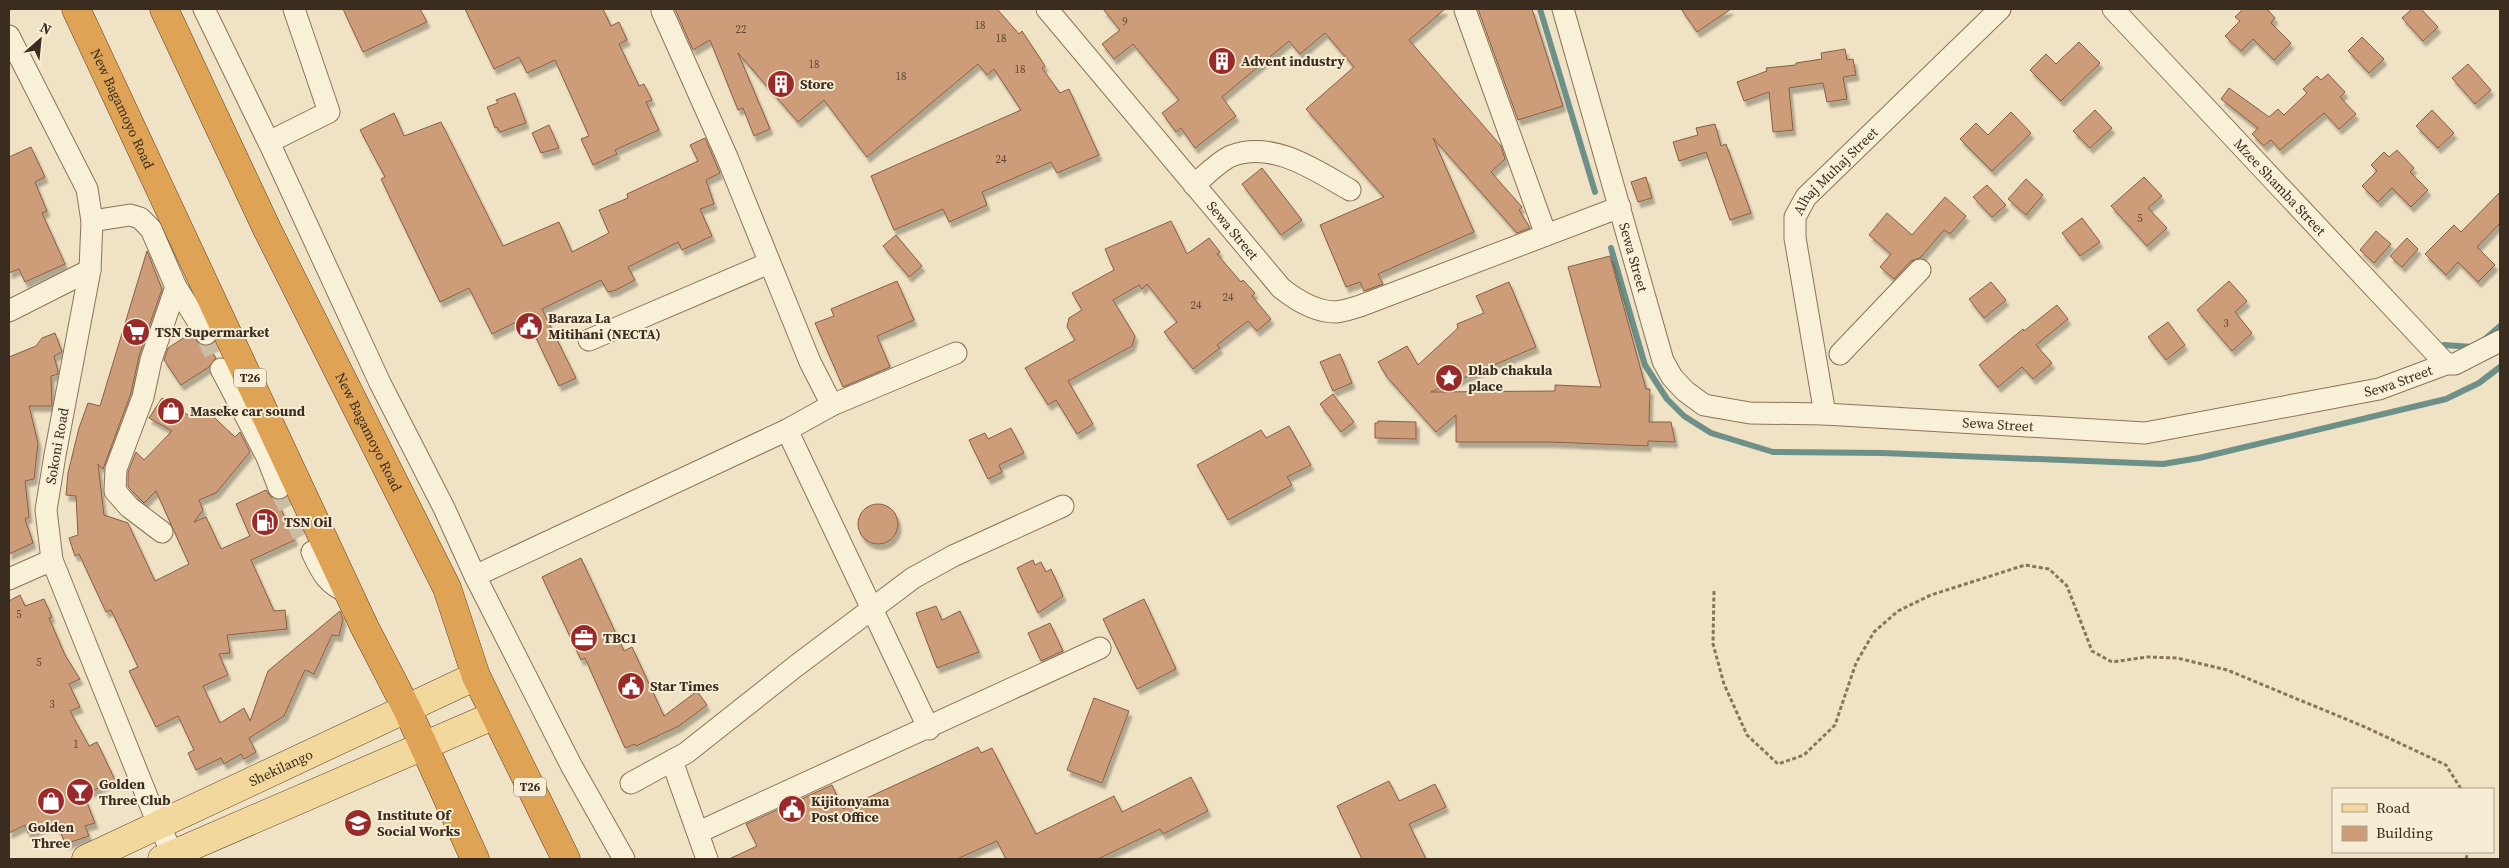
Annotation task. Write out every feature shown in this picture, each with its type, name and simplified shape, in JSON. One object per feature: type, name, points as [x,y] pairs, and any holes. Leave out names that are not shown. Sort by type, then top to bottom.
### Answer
[{"type":"highway","name":"New Bagamoyo Road","points":[[76,9],[348,592],[407,709],[475,859]]},
{"type":"highway","name":"New Bagamoyo Road","points":[[164,9],[267,229],[447,588],[476,676],[566,859]]},
{"type":"main road","name":"Shekilango","points":[[86,859],[476,676]]},
{"type":"main road","points":[[168,857],[495,715]]},
{"type":"street","points":[[204,9],[276,158],[380,383],[444,508],[475,576],[571,765],[624,859]]},
{"type":"street","points":[[277,138],[328,112],[294,9]]},
{"type":"street","name":"Sewa Street","points":[[1047,9],[1281,288],[1295,299],[1336,312],[1360,306],[1620,207]]},
{"type":"street","name":"Sewa Street","points":[[1564,9],[1664,361],[1672,377],[1685,391],[1704,405],[1750,413],[1825,414],[2145,433],[2379,389],[2446,364],[2455,364],[2500,340]]},
{"type":"street","name":"Alhaj Muhaj Street","points":[[1825,414],[1795,238],[1795,217],[1806,196],[2000,9]]},
{"type":"street","name":"Mzee Shamba Street","points":[[2113,9],[2446,364]]},
{"type":"street","points":[[1465,10],[1546,235]]},
{"type":"street","points":[[662,11],[727,157],[810,362],[832,405]]},
{"type":"street","name":"Sokoni Road","points":[[9,36],[87,189],[92,220],[90,270],[54,454],[46,510],[52,560],[158,824],[168,857]]},
{"type":"street","points":[[1194,185],[1230,157],[1255,150],[1298,160],[1350,190]]},
{"type":"street","points":[[92,220],[130,215],[140,218],[151,229],[176,287],[206,334]]},
{"type":"street","points":[[589,340],[770,263]]},
{"type":"street","points":[[9,311],[90,270]]},
{"type":"street","points":[[1840,354],[1920,270]]},
{"type":"street","points":[[162,532],[129,507],[115,491],[116,469],[143,397],[151,360],[176,287]]},
{"type":"street","points":[[475,576],[787,430],[832,405],[956,353]]},
{"type":"street","points":[[221,369],[267,457],[279,488]]},
{"type":"street","points":[[787,430],[929,728]]},
{"type":"street","points":[[631,784],[686,753],[796,666],[873,610],[913,578],[937,564],[1063,506]]},
{"type":"street","points":[[312,552],[324,578],[339,589],[348,592]]},
{"type":"street","points":[[9,579],[52,560]]},
{"type":"street","points":[[699,832],[1100,648]]},
{"type":"street","points":[[672,761],[699,832],[707,859]]},
{"type":"path","points":[[1714,591],[1714,644],[1724,684],[1747,736],[1778,764],[1804,755],[1835,724],[1856,663],[1874,632],[1898,611],[1931,594],[2024,565],[2049,569],[2067,586],[2092,651],[2112,662],[2147,657],[2177,658],[2227,670],[2365,727],[2446,764],[2460,788]]},
{"type":"building","points":[[343,9],[420,9],[427,22],[363,52]]},
{"type":"building","points":[[465,9],[603,9],[611,26],[619,22],[627,40],[619,44],[639,86],[644,84],[652,100],[646,102],[659,130],[615,150],[617,154],[593,165],[581,139],[589,136],[555,60],[527,73],[519,57],[494,69]]},
{"type":"building","points":[[675,9],[997,9],[1019,34],[1022,31],[1045,66],[1042,68],[1060,93],[1069,89],[1099,155],[1057,173],[1051,162],[982,192],[987,205],[949,222],[943,209],[894,230],[871,176],[1021,110],[994,69],[987,75],[978,64],[867,157],[824,100],[798,122],[738,53],[770,129],[754,136],[743,108],[738,110],[710,40],[693,50]]},
{"type":"building","points":[[1103,9],[1445,9],[1409,40],[1501,146],[1505,159],[1491,172],[1522,207],[1519,210],[1530,228],[1517,233],[1433,138],[1474,232],[1378,274],[1383,284],[1364,291],[1360,282],[1346,287],[1320,225],[1384,197],[1306,109],[1354,67],[1325,33],[1300,54],[1289,41],[1222,97],[1236,116],[1195,148],[1181,128],[1176,132],[1162,113],[1179,100],[1133,44],[1114,59],[1102,44],[1120,30]]},
{"type":"building","points":[[1478,9],[1532,9],[1563,106],[1518,120]]},
{"type":"building","points":[[1681,9],[1731,9],[1697,32]]},
{"type":"building","points":[[2243,9],[2267,9],[2275,18],[2271,23],[2291,43],[2274,60],[2253,39],[2241,51],[2225,36],[2240,21],[2235,17]]},
{"type":"building","points":[[2412,9],[2421,9],[2438,27],[2423,41],[2402,18]]},
{"type":"building","points":[[2362,37],[2384,59],[2369,73],[2348,51]]},
{"type":"building","points":[[2079,42],[2100,63],[2061,101],[2030,70],[2046,54],[2056,64]]},
{"type":"building","points":[[1845,49],[1847,60],[1853,59],[1856,75],[1843,77],[1847,99],[1827,102],[1823,83],[1789,88],[1793,130],[1773,132],[1769,92],[1744,101],[1737,82],[1767,71],[1766,68],[1796,65],[1796,63],[1822,59],[1821,53]]},
{"type":"building","points":[[2468,64],[2491,90],[2475,104],[2452,78]]},
{"type":"building","points":[[2328,74],[2345,92],[2340,97],[2356,114],[2339,129],[2324,113],[2280,150],[2271,140],[2264,146],[2252,134],[2258,128],[2221,99],[2229,88],[2269,117],[2278,109],[2284,115],[2307,93],[2303,89],[2317,76],[2321,80]]},
{"type":"building","points":[[515,93],[526,123],[500,132],[497,127],[495,128],[487,107],[498,103],[496,100]]},
{"type":"building","points":[[2095,110],[2112,128],[2090,148],[2073,131]]},
{"type":"building","points":[[2432,110],[2454,133],[2438,148],[2416,126]]},
{"type":"building","points":[[2011,112],[2031,133],[1992,171],[1960,139],[1976,123],[1988,135]]},
{"type":"building","points":[[394,113],[404,136],[441,122],[503,246],[559,222],[572,252],[609,233],[599,210],[628,198],[627,194],[698,161],[690,145],[705,138],[720,173],[706,180],[714,204],[700,209],[712,236],[682,250],[678,242],[628,267],[635,280],[616,290],[608,292],[601,280],[542,309],[576,378],[559,386],[526,317],[492,334],[469,288],[440,302],[381,179],[385,177],[360,130]]},
{"type":"building","points":[[1715,124],[1721,146],[1726,144],[1751,213],[1730,220],[1706,152],[1679,161],[1673,142],[1698,135],[1696,128]]},
{"type":"building","points":[[549,125],[559,148],[541,153],[532,133]]},
{"type":"building","points":[[31,147],[45,177],[35,182],[47,211],[42,213],[65,264],[25,282],[19,269],[9,273],[9,157]]},
{"type":"building","points":[[2397,150],[2414,168],[2410,172],[2428,190],[2411,207],[2392,188],[2378,202],[2362,186],[2377,171],[2371,165],[2384,152],[2389,157]]},
{"type":"building","points":[[1262,168],[1302,220],[1281,235],[1242,184]]},
{"type":"building","points":[[1646,177],[1652,198],[1638,202],[1631,182]]},
{"type":"building","points":[[2144,177],[2162,196],[2148,208],[2167,228],[2147,246],[2111,206]]},
{"type":"building","points":[[2026,179],[2043,195],[2026,215],[2008,199]]},
{"type":"building","points":[[1987,185],[2006,205],[1992,217],[1973,197]]},
{"type":"building","points":[[2500,192],[2500,223],[2477,247],[2495,265],[2478,282],[2458,262],[2446,275],[2425,254],[2454,225],[2461,232]]},
{"type":"building","points":[[1945,197],[1966,216],[1950,234],[1944,230],[1920,258],[1911,261],[1894,279],[1880,267],[1891,254],[1869,235],[1887,213],[1912,235]]},
{"type":"building","points":[[2082,218],[2100,242],[2080,256],[2062,233]]},
{"type":"building","points":[[1171,221],[1187,254],[1209,238],[1220,252],[1217,254],[1241,282],[1243,280],[1255,293],[1252,296],[1271,319],[1257,331],[1248,321],[1217,345],[1220,348],[1193,369],[1164,332],[1177,322],[1147,284],[1142,289],[1139,285],[1113,300],[1135,336],[1132,346],[1068,381],[1093,424],[1077,434],[1056,400],[1048,405],[1025,368],[1075,340],[1067,327],[1069,318],[1082,310],[1072,293],[1114,270],[1105,249]]},
{"type":"building","points":[[2376,231],[2391,244],[2374,263],[2360,250]]},
{"type":"building","points":[[896,235],[922,266],[909,277],[883,246]]},
{"type":"building","points":[[2407,238],[2418,249],[2402,267],[2390,256]]},
{"type":"building","points":[[147,251],[162,289],[139,356],[131,393],[103,469],[98,464],[104,515],[128,523],[155,581],[189,564],[156,491],[144,503],[128,487],[128,472],[136,452],[144,460],[172,431],[149,418],[162,398],[191,417],[202,406],[235,437],[240,432],[250,452],[216,493],[199,500],[203,510],[194,522],[206,517],[221,549],[250,536],[236,504],[266,490],[271,497],[277,500],[295,540],[251,560],[274,611],[285,610],[287,629],[227,635],[230,653],[219,654],[228,675],[203,686],[220,723],[244,708],[250,721],[268,671],[340,611],[343,619],[339,636],[332,635],[314,674],[305,670],[284,716],[249,738],[256,752],[244,759],[241,754],[224,764],[221,758],[196,770],[188,753],[194,750],[178,716],[156,727],[129,671],[138,667],[111,610],[106,612],[79,554],[75,556],[69,538],[78,535],[76,496],[66,495],[68,473],[79,428],[88,403],[100,406]]},
{"type":"building","points":[[1610,256],[1646,389],[1650,389],[1649,422],[1671,422],[1675,442],[1648,441],[1648,446],[1551,442],[1456,442],[1456,415],[1436,432],[1387,377],[1378,362],[1407,346],[1418,365],[1458,328],[1457,324],[1484,313],[1476,296],[1509,282],[1536,347],[1431,392],[1555,391],[1555,385],[1601,387],[1568,267]]},
{"type":"building","points":[[897,281],[914,320],[877,336],[890,367],[843,387],[815,323],[834,316],[831,309]]},
{"type":"building","points":[[2229,281],[2247,301],[2235,312],[2252,333],[2232,351],[2197,310]]},
{"type":"building","points":[[1991,282],[2006,300],[1984,318],[1969,299]]},
{"type":"building","points":[[2057,305],[2068,319],[2036,345],[2052,363],[2033,379],[2022,367],[1998,387],[1979,365],[2023,329],[2024,331]]},
{"type":"building","points":[[2168,322],[2185,345],[2166,360],[2148,337]]},
{"type":"building","points":[[55,333],[62,352],[54,356],[58,374],[51,376],[52,406],[29,406],[38,443],[34,479],[25,481],[29,517],[25,519],[33,543],[9,554],[9,357],[36,346],[42,338]]},
{"type":"building","points":[[191,333],[200,345],[208,346],[216,358],[209,367],[181,385],[164,360],[168,348]]},
{"type":"building","points":[[1340,354],[1352,383],[1333,391],[1320,362]]},
{"type":"building","points":[[1333,394],[1354,422],[1341,432],[1320,404]]},
{"type":"building","points":[[1378,421],[1416,422],[1416,439],[1375,438],[1375,423],[1378,423]]},
{"type":"building","points":[[1289,426],[1311,465],[1287,477],[1292,485],[1228,520],[1197,465],[1261,430],[1266,438]]},
{"type":"building","points":[[1011,428],[1024,453],[999,465],[1002,472],[988,479],[969,440],[985,433],[988,439]]},
{"type":"building","points":[[874,504],[882,504],[889,507],[895,513],[898,524],[895,535],[889,541],[882,544],[874,544],[867,541],[861,535],[858,528],[858,520],[861,513],[867,507]]},
{"type":"building","points":[[581,558],[624,651],[632,647],[664,716],[697,691],[707,705],[679,726],[636,746],[635,744],[625,748],[585,658],[581,660],[542,577]]},
{"type":"building","points":[[1033,560],[1035,565],[1041,562],[1046,572],[1051,569],[1063,596],[1038,613],[1017,568]]},
{"type":"building","points":[[20,595],[25,606],[44,599],[52,617],[49,618],[65,655],[80,679],[69,684],[80,707],[70,711],[89,746],[97,742],[115,780],[84,795],[95,823],[85,826],[89,836],[65,844],[59,828],[57,829],[54,824],[28,833],[25,825],[9,833],[9,601]]},
{"type":"building","points":[[1144,599],[1176,669],[1137,689],[1103,619]]},
{"type":"building","points":[[936,606],[942,620],[960,611],[979,652],[937,668],[916,613]]},
{"type":"building","points":[[1050,623],[1063,651],[1041,661],[1028,633]]},
{"type":"building","points":[[1094,698],[1129,711],[1102,783],[1067,770]]},
{"type":"building","points":[[978,747],[981,753],[992,748],[1036,834],[1114,796],[1122,812],[1191,777],[1208,811],[1163,834],[1160,829],[1098,859],[1006,859],[997,841],[957,859],[729,859],[757,846],[746,824],[832,785],[843,809]]},
{"type":"building","points":[[1389,781],[1399,801],[1435,784],[1446,807],[1409,824],[1426,859],[1362,859],[1337,806]]},
{"type":"waterway","points":[[1540,9],[1595,192]]},
{"type":"waterway","points":[[1611,248],[1645,365],[1667,399],[1684,416],[1711,433],[1773,452],[1883,453],[2163,464],[2199,458],[2446,399],[2479,383],[2500,367]]},
{"type":"waterway","points":[[2485,339],[2500,326]]},
{"type":"waterway","points":[[2444,345],[2473,347]]},
{"type":"tunnel","points":[[206,334],[221,369]]},
{"type":"tunnel","points":[[279,488],[312,552]]},
{"type":"place","name":"Advent industry","points":[[1222,61]]},
{"type":"place","name":"Store","points":[[781,84]]},
{"type":"place","name":"Baraza La Mitihani (NECTA)","points":[[529,326]]},
{"type":"place","name":"TSN Supermarket","points":[[136,332]]},
{"type":"place","name":"Dlab chakula place","points":[[1449,378]]},
{"type":"place","name":"Maseke car sound","points":[[171,411]]},
{"type":"place","name":"TSN Oil","points":[[265,522]]},
{"type":"place","name":"TBC1","points":[[584,638]]},
{"type":"place","name":"Star Times","points":[[631,686]]},
{"type":"place","name":"Golden Three Club","points":[[80,792]]},
{"type":"place","name":"Golden Three","points":[[51,801]]},
{"type":"place","name":"Kijitonyama Post Office","points":[[792,809]]},
{"type":"place","name":"Institute Of Social Works","points":[[358,823]]}]
